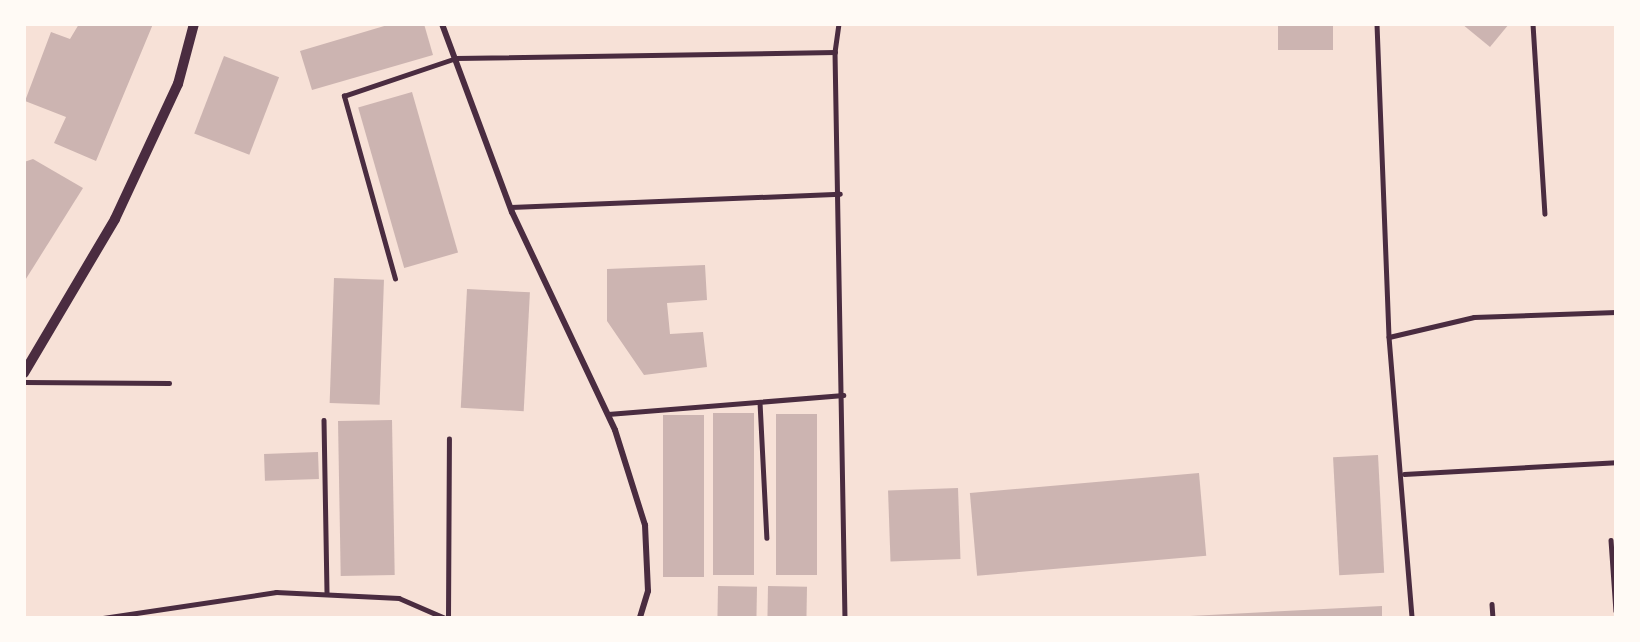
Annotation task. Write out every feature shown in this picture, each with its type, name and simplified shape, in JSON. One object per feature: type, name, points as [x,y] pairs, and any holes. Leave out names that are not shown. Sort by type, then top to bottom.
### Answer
[{"type":"street","points":[[24,373],[115,219],[178,84],[194,24]]},
{"type":"street","points":[[442,24],[511,207],[608,414],[645,525],[648,591],[640,618]]},
{"type":"lane","points":[[839,24],[835,52],[840,194],[845,618]]},
{"type":"lane","points":[[1377,24],[1389,337],[1404,474],[1412,618]]},
{"type":"lane","points":[[1533,24],[1545,214]]},
{"type":"lane","points":[[395,279],[344,96],[456,58],[835,52]]},
{"type":"lane","points":[[511,207],[840,194]]},
{"type":"lane","points":[[1389,337],[1474,317],[1616,312]]},
{"type":"lane","points":[[24,382],[169,383]]},
{"type":"lane","points":[[608,414],[843,395]]},
{"type":"lane","points":[[760,402],[767,538]]},
{"type":"lane","points":[[324,420],[327,592]]},
{"type":"lane","points":[[103,618],[276,592],[327,592],[399,598],[447,618],[449,439]]},
{"type":"lane","points":[[1404,474],[1616,462]]},
{"type":"lane","points":[[1611,540],[1616,611]]},
{"type":"lane","points":[[1492,604],[1493,618]]},
{"type":"building","points":[[79,24],[153,24],[96,161],[54,143],[66,117],[25,101],[51,32],[70,39]]},
{"type":"building","points":[[391,24],[424,24],[433,55],[312,90],[300,51]]},
{"type":"building","points":[[1278,24],[1333,24],[1333,50],[1278,50]]},
{"type":"building","points":[[1462,24],[1509,24],[1490,47]]},
{"type":"building","points":[[224,56],[279,77],[249,155],[194,133]]},
{"type":"building","points":[[412,92],[458,253],[404,268],[358,107]]},
{"type":"building","points":[[33,159],[83,188],[24,282],[24,162]]},
{"type":"building","points":[[705,265],[707,300],[667,303],[670,334],[703,332],[707,367],[644,375],[607,321],[607,269]]},
{"type":"building","points":[[334,278],[384,280],[380,405],[330,403]]},
{"type":"building","points":[[467,289],[530,292],[524,411],[461,408]]},
{"type":"building","points":[[713,413],[754,413],[754,575],[713,575]]},
{"type":"building","points":[[776,414],[817,414],[817,575],[776,575]]},
{"type":"building","points":[[663,415],[704,415],[704,577],[663,577]]},
{"type":"building","points":[[392,420],[395,575],[341,576],[338,421]]},
{"type":"building","points":[[318,452],[319,479],[265,481],[264,454]]},
{"type":"building","points":[[1378,455],[1384,573],[1339,575],[1333,457]]},
{"type":"building","points":[[1199,473],[1206,556],[977,576],[970,493]]},
{"type":"building","points":[[958,488],[960,559],[891,561],[888,490]]},
{"type":"building","points":[[718,586],[757,587],[756,618],[717,618]]},
{"type":"building","points":[[768,586],[807,587],[806,618],[767,618]]},
{"type":"building","points":[[1382,606],[1382,618],[1190,618],[1190,616]]}]
